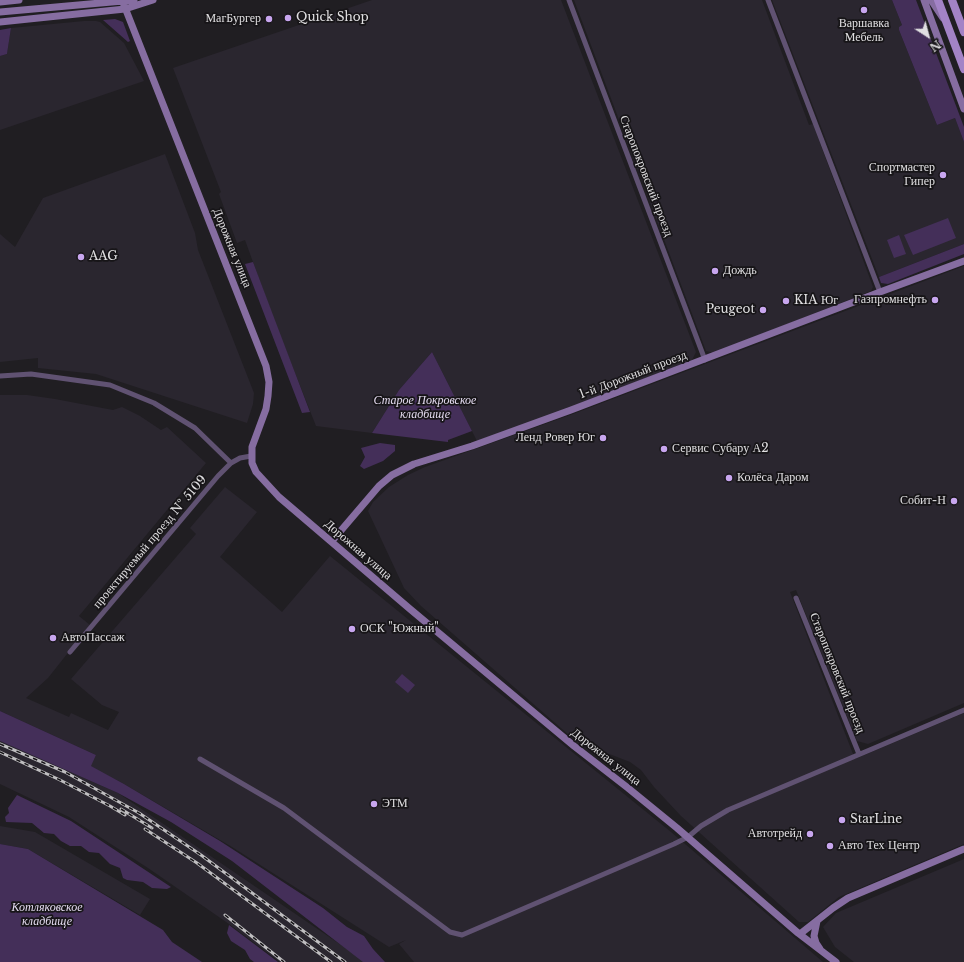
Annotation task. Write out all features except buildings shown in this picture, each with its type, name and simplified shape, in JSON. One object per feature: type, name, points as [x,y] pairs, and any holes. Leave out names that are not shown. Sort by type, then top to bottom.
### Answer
[{"type":"main road","points":[[0,2],[19,0]]},
{"type":"main road","points":[[0,12],[134,0]]},
{"type":"main road","points":[[0,22],[125,9],[153,0]]},
{"type":"main road","points":[[924,0],[964,109]]},
{"type":"main road","points":[[931,0],[949,28]]},
{"type":"main road","points":[[938,0],[964,68]]},
{"type":"main road","points":[[952,0],[964,32]]},
{"type":"main road","name":"Дорожная улица","points":[[122,1],[266,366],[269,382],[266,409],[254,439],[251,456],[256,472],[279,497],[410,609],[562,736],[688,837],[800,934],[836,962]]},
{"type":"main road","name":"1-й Дорожный проезд","points":[[332,541],[379,486],[392,475],[404,468],[429,458],[479,444],[964,261]]},
{"type":"main road","points":[[800,934],[848,898],[964,849]]},
{"type":"main road","points":[[817,921],[814,936],[816,943],[821,950]]},
{"type":"street","name":"Старопокровский проезд","points":[[569,0],[705,360]]},
{"type":"street","points":[[768,0],[880,292]]},
{"type":"street","points":[[0,376],[31,374],[110,385],[154,403],[195,428],[231,463]]},
{"type":"street","name":"проектируемый проезд № 5109","points":[[70,652],[218,476],[231,463],[240,458],[251,456]]},
{"type":"street","name":"Старопокровский проезд","points":[[796,598],[859,754]]},
{"type":"street","points":[[200,759],[284,808],[450,932],[462,935],[688,837],[705,823],[728,810],[964,710]]},
{"type":"shaded area","points":[[372,0],[561,0],[696,352],[692,360],[570,408],[477,441],[432,352],[399,390],[372,433],[316,426],[274,320],[245,240],[237,243],[219,194],[221,192],[173,68]]},
{"type":"shaded area","points":[[574,0],[762,0],[809,125],[813,124],[873,287],[871,291],[714,353],[706,351]]},
{"type":"shaded area","points":[[772,0],[892,0],[902,25],[899,27],[899,30],[937,125],[955,118],[964,142],[964,244],[879,277]]},
{"type":"shaded area","points":[[84,21],[100,22],[124,43],[144,81],[0,130],[0,56],[7,54],[11,28]]},
{"type":"shaded area","points":[[165,154],[195,233],[198,250],[254,393],[253,404],[247,423],[96,374],[38,368],[38,358],[0,362],[0,234],[15,247],[43,198]]},
{"type":"shaded area","points":[[964,266],[964,703],[868,744],[857,741],[796,590],[790,592],[855,759],[964,713],[964,844],[839,897],[808,922],[799,922],[681,816],[654,787],[641,770],[630,762],[593,750],[577,742],[421,606],[404,588],[368,511],[373,502],[389,487],[408,475],[425,467],[573,414]]},
{"type":"shaded area","points":[[0,395],[27,395],[113,410],[122,407],[140,416],[161,430],[167,427],[206,463],[79,616],[90,625],[48,678],[26,698],[69,717],[71,713],[108,730],[119,712],[102,705],[71,679],[196,534],[190,528],[225,487],[257,512],[220,557],[282,612],[330,556],[671,832],[823,962],[414,962],[399,944],[406,940],[389,947],[232,847],[124,784],[90,766],[96,755],[0,711]]},
{"type":"shaded area","points":[[0,741],[118,793],[366,962],[280,962],[229,924],[148,868],[69,817],[0,784]]},
{"type":"shaded area","points":[[0,826],[35,832],[150,899],[140,915],[28,849],[0,844]]},
{"type":"shaded area","points":[[964,859],[964,962],[854,962],[835,947],[823,927],[836,913]]},
{"type":"green space","points":[[892,0],[916,0],[964,127],[964,142],[955,118],[937,125],[899,30],[899,27],[902,25]]},
{"type":"green space","points":[[115,19],[123,22],[130,41],[128,42],[103,20]]},
{"type":"green space","points":[[11,28],[7,54],[0,56],[0,30]]},
{"type":"green space","points":[[948,218],[956,238],[913,255],[904,235]]},
{"type":"green space","points":[[899,235],[906,254],[894,258],[887,240]]},
{"type":"green space","points":[[964,244],[964,254],[888,284],[881,283],[879,277]]},
{"type":"green space","points":[[253,262],[310,412],[302,413],[245,264]]},
{"type":"green space","name":"Старое Покровское кладбище","points":[[432,352],[472,431],[448,440],[448,442],[372,433],[399,390]]},
{"type":"green space","points":[[380,443],[395,445],[395,451],[383,461],[364,469],[360,466],[365,457],[361,448]]},
{"type":"green space","points":[[402,674],[415,685],[408,693],[395,682]]},
{"type":"green space","points":[[0,711],[96,755],[91,766],[220,841],[323,908],[347,927],[364,936],[385,962],[363,962],[232,861],[171,822],[118,793],[0,741]]},
{"type":"green space","points":[[17,795],[71,821],[171,887],[167,889],[152,888],[143,882],[127,880],[123,878],[120,868],[110,864],[99,853],[89,852],[81,846],[70,846],[61,841],[54,834],[44,833],[32,823],[6,822],[5,817],[9,813],[8,808]]},
{"type":"green space","name":"Котляковское кладбище","points":[[0,844],[28,849],[163,930],[172,942],[202,962],[0,962]]},
{"type":"green space","points":[[229,925],[278,962],[254,962],[250,959],[245,950],[231,941],[227,933]]},
{"type":"railway","points":[[0,744],[65,772],[139,813],[201,855],[345,962]]},
{"type":"railway","points":[[0,752],[60,780],[125,815]]},
{"type":"railway","points":[[121,809],[152,828]]},
{"type":"railway","points":[[145,829],[197,863],[331,962]]},
{"type":"railway","points":[[225,915],[284,962]]},
{"type":"place","name":"Варшавка Мебель","points":[[864,10]]},
{"type":"place","name":"Quick Shop","points":[[288,18]]},
{"type":"place","name":"МагБургер","points":[[269,19]]},
{"type":"place","name":"Спортмастер Гипер","points":[[943,175]]},
{"type":"place","name":"AAG","points":[[81,257]]},
{"type":"place","name":"Дождь","points":[[715,271]]},
{"type":"place","name":"Газпромнефть","points":[[935,300]]},
{"type":"place","name":"KIA Юг","points":[[786,301]]},
{"type":"place","name":"Peugeot","points":[[763,310]]},
{"type":"place","name":"Ленд Ровер Юг","points":[[603,438]]},
{"type":"place","name":"Сервис Субару А2","points":[[664,449]]},
{"type":"place","name":"Колёса Даром","points":[[729,478]]},
{"type":"place","name":"Собит-Н","points":[[954,501]]},
{"type":"place","name":"ОСК \"Южный\"","points":[[352,629]]},
{"type":"place","name":"АвтоПассаж","points":[[53,638]]},
{"type":"place","name":"ЭТМ","points":[[374,804]]},
{"type":"place","name":"StarLine","points":[[842,820]]},
{"type":"place","name":"Автотрейд","points":[[810,834]]},
{"type":"place","name":"Авто Тех Центр","points":[[830,846]]}]
